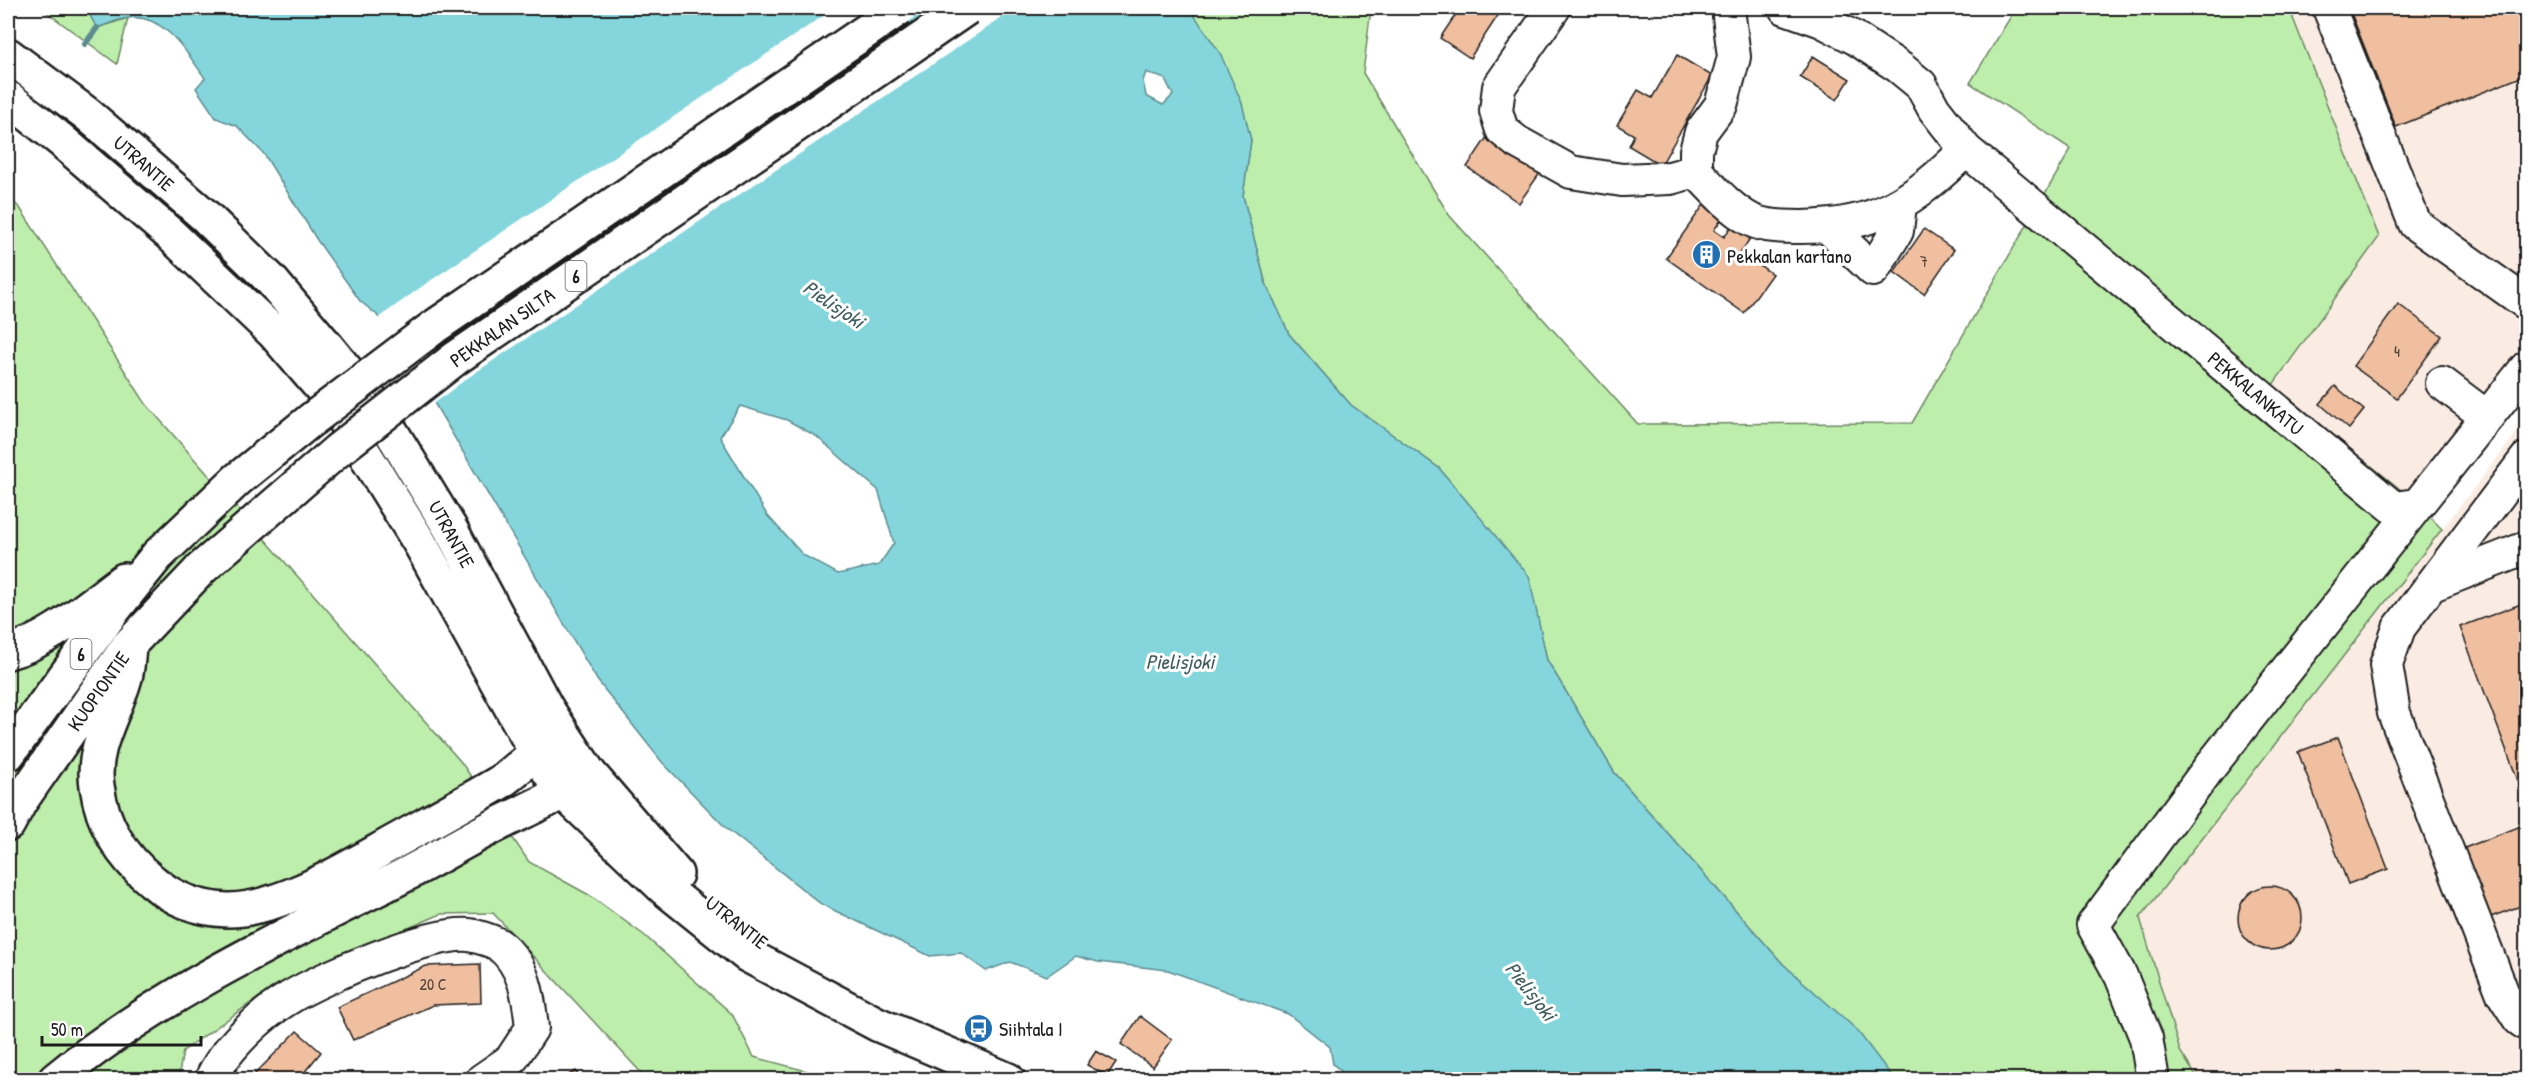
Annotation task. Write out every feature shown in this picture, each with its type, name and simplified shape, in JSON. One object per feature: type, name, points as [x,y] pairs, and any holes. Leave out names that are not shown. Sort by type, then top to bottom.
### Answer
[{"type":"main road","name":"PEKKALAN SILTA","points":[[166,548],[238,479],[434,327],[900,8]]},
{"type":"main road","name":"PEKKALAN SILTA","points":[[202,568],[338,450],[456,358],[967,8]]},
{"type":"main road","name":"UTRANTIE","points":[[8,55],[87,114],[204,215],[271,280],[375,405],[450,528],[547,709],[576,783],[665,889],[747,955],[877,1024],[1008,1080]]},
{"type":"main road","name":"UTRANTIE","points":[[8,98],[61,140],[170,234],[274,333],[330,398],[549,754]]},
{"type":"main road","points":[[8,652],[22,648],[64,624],[166,548]]},
{"type":"main road","name":"KUOPIONTIE","points":[[8,754],[112,612],[166,548]]},
{"type":"main road","name":"KUOPIONTIE","points":[[8,824],[20,802],[129,645],[202,568]]},
{"type":"main road","points":[[129,645],[125,680],[104,732],[96,784],[106,820],[121,850],[139,871],[165,892],[193,904],[228,910],[263,905],[318,883],[549,754]]},
{"type":"main road","points":[[55,1080],[93,1048],[160,1006],[288,933],[424,866],[576,783],[549,754],[547,709]]},
{"type":"street","points":[[1554,8],[1499,87],[1496,111],[1502,130],[1517,142],[1571,172],[1622,180],[1670,178],[1696,171]]},
{"type":"street","points":[[1728,8],[1734,57],[1720,105],[1701,132],[1696,151],[1696,171],[1719,195],[1751,220],[1787,227],[1828,227],[1879,215],[1900,205],[1931,183],[1966,150]]},
{"type":"street","points":[[1785,8],[1823,14]]},
{"type":"street","points":[[2329,8],[2415,224],[2526,303]]},
{"type":"street","name":"PEKKALANKATU","points":[[1823,14],[1921,85],[1934,110],[1966,150],[2394,508],[2416,505]]},
{"type":"street","points":[[1828,227],[1873,270],[1897,231],[1900,205]]},
{"type":"street","points":[[2152,1080],[2146,1038],[2121,976],[2093,925],[2209,768],[2526,368]]},
{"type":"street","points":[[2442,383],[2487,417]]},
{"type":"street","points":[[2526,459],[2399,628],[2386,665],[2394,713],[2503,994],[2519,1019],[2526,1024]]},
{"type":"street","points":[[2432,585],[2526,548]]},
{"type":"street","points":[[211,1080],[216,1068],[252,1026],[289,998],[388,953],[448,937],[469,935],[498,944],[516,965],[528,989],[532,1028],[514,1070],[482,1080]]},
{"type":"shaded area","points":[[2289,8],[2526,8],[2526,350],[2410,497],[2271,386],[2379,237]]},
{"type":"shaded area","points":[[2526,421],[2526,1079],[2198,1079],[2180,1052],[2140,918]]},
{"type":"green space","points":[[41,8],[86,8],[97,28],[128,18],[117,64]]},
{"type":"green space","points":[[1193,8],[1371,8],[1363,73],[1449,215],[1638,424],[1912,423],[2071,149],[1970,83],[2016,8],[2289,8],[2379,237],[2272,386],[2410,497],[2442,529],[2140,918],[2180,1051],[2198,1079],[1893,1079],[1852,1027],[1783,964],[1614,772],[1547,660],[1528,576],[1439,468],[1351,405],[1289,334],[1265,281],[1243,196],[1251,140],[1220,53],[1193,15]]},
{"type":"green space","points":[[8,197],[20,208],[146,404],[461,762],[529,862],[589,895],[644,935],[732,1014],[754,1057],[807,1071],[807,1079],[647,1079],[493,913],[441,914],[276,985],[183,1051],[178,1079],[8,1079]]},
{"type":"water","name":"Pielisjoki","points":[[86,8],[1193,8],[1194,15],[1220,53],[1242,103],[1251,140],[1243,196],[1265,281],[1289,334],[1351,405],[1439,468],[1529,576],[1547,660],[1614,772],[1783,964],[1856,1029],[1894,1079],[1350,1079],[1333,1064],[1330,1047],[1288,1014],[1168,970],[1098,962],[1076,956],[1047,976],[1010,962],[986,971],[961,953],[930,956],[821,904],[726,828],[662,762],[597,680],[426,389],[377,315],[360,301],[317,240],[264,154],[237,126],[216,118],[196,88],[205,78],[182,47],[163,28],[141,18],[128,18],[97,28]],"holes":[[[1146,72],[1165,79],[1173,95],[1163,105],[1146,96],[1143,81]],[[740,406],[787,420],[816,436],[878,490],[894,543],[879,565],[838,574],[803,555],[767,515],[720,437]]]},
{"type":"pier","points":[[835,8],[925,8],[453,325],[405,363],[377,319]]},
{"type":"pier","points":[[939,8],[1016,8],[466,379],[432,405],[409,369],[440,345]]},
{"type":"building","points":[[1460,8],[1503,8],[1470,58],[1440,38]]},
{"type":"building","points":[[2349,8],[2526,8],[2526,75],[2396,127]]},
{"type":"building","points":[[1677,55],[1712,76],[1661,165],[1629,146],[1634,135],[1617,125],[1638,90],[1652,98]]},
{"type":"building","points":[[1813,56],[1850,79],[1837,100],[1800,77]]},
{"type":"building","points":[[1487,137],[1540,173],[1519,203],[1467,167]]},
{"type":"building","name":"Pekkalan kartano","points":[[1710,196],[1728,210],[1714,230],[1724,237],[1733,224],[1751,237],[1741,252],[1772,274],[1744,313],[1666,258]]},
{"type":"building","points":[[1924,229],[1954,250],[1924,294],[1894,272]]},
{"type":"building","points":[[2398,304],[2442,336],[2397,398],[2353,366]]},
{"type":"building","points":[[2335,386],[2364,410],[2349,429],[2320,404]]},
{"type":"building","points":[[2526,602],[2526,802],[2460,627]]},
{"type":"building","points":[[2338,737],[2388,869],[2348,884],[2298,752]]},
{"type":"building","points":[[2526,824],[2526,904],[2488,918],[2462,849]]},
{"type":"building","points":[[2270,886],[2288,892],[2296,900],[2302,918],[2296,936],[2288,944],[2270,950],[2252,944],[2244,936],[2238,918],[2244,900],[2252,892]]},
{"type":"building","points":[[480,964],[481,1003],[433,1005],[353,1040],[337,1007],[426,966]]},
{"type":"building","points":[[1140,1016],[1172,1040],[1153,1067],[1121,1044]]},
{"type":"building","points":[[297,1031],[321,1052],[298,1080],[249,1080]]},
{"type":"building","points":[[1096,1051],[1116,1062],[1107,1076],[1087,1065]]},
{"type":"building","points":[[576,1071],[580,1080],[559,1080]]},
{"type":"waterway","points":[[85,44],[97,28]]},
{"type":"place","name":"Pekkalan kartano","points":[[1706,255]]},
{"type":"place","name":"Siihtala I","points":[[978,1028]]}]
